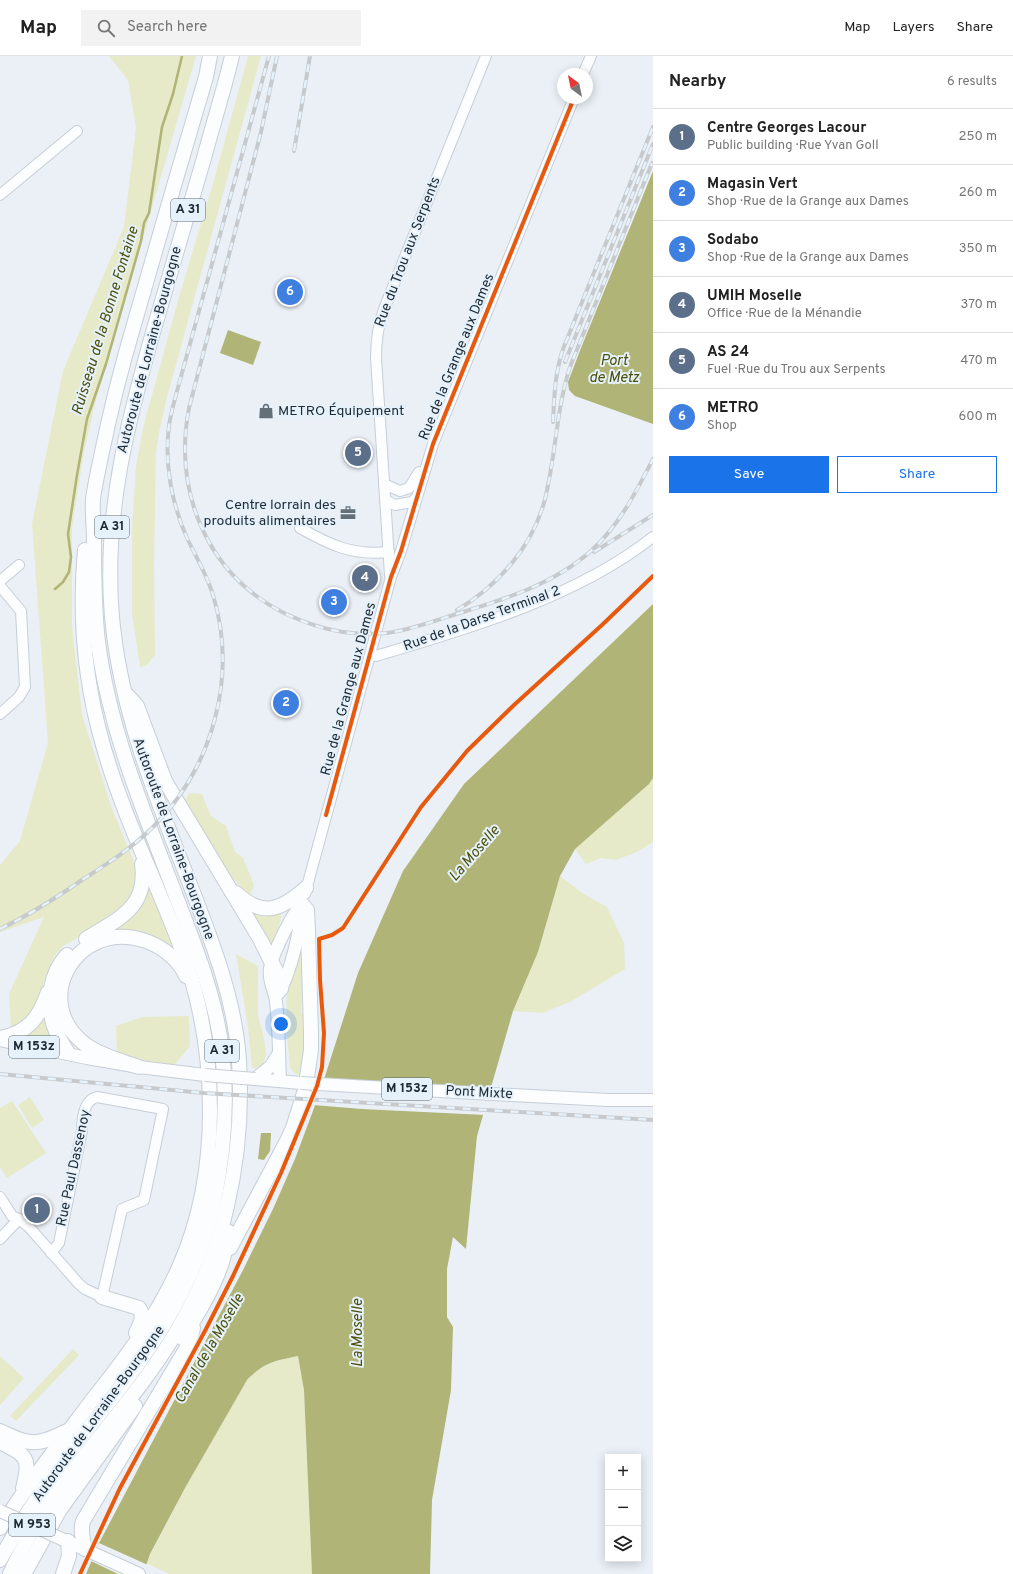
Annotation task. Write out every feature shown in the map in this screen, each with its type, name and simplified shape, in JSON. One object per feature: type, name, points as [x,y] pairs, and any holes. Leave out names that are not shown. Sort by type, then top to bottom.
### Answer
[{"type":"highway","name":"Autoroute de Lorraine-Bourgogne","points":[[0,1560],[42,1490],[66,1456],[134,1370],[157,1336],[176,1303],[192,1271],[205,1236],[214,1205],[222,1155],[225,1100],[222,1050],[212,1004],[198,953],[143,812],[110,708],[103,672],[95,611],[93,499],[120,371],[206,77],[210,56]]},
{"type":"highway","name":"Autoroute de Lorraine-Bourgogne","points":[[10,1574],[36,1523],[175,1335],[199,1289],[212,1258],[227,1208],[234,1169],[238,1131],[239,1060],[228,999],[211,941],[144,765],[132,726],[116,653],[110,582],[113,511],[119,468],[127,429],[142,371],[232,56]]},
{"type":"highway","points":[[0,1039],[23,1030],[36,1019],[44,1004],[55,972],[65,957],[77,945],[127,912],[138,899],[142,890],[144,877],[142,864],[126,812],[102,744],[88,673],[83,610],[84,566],[86,536],[93,499]]},
{"type":"highway","points":[[124,692],[137,706],[165,781],[272,961],[278,975],[279,994]]},
{"type":"highway","points":[[0,1528],[21,1494],[128,1354],[155,1314],[179,1267],[192,1233],[200,1199],[208,1153],[209,1091],[207,1054],[200,1017],[184,955],[126,812]]},
{"type":"highway","points":[[229,887],[249,904],[261,908],[274,908],[282,906],[306,888]]},
{"type":"highway","points":[[24,1574],[59,1511],[194,1321],[293,1128],[304,1087],[311,1050],[307,910],[302,904]]},
{"type":"highway","points":[[139,1067],[106,1055],[86,1045],[74,1034],[65,1019],[61,996],[62,981],[70,964],[81,952],[93,944],[108,938],[123,936],[139,939],[154,944],[169,954],[184,971],[194,992]]},
{"type":"highway","points":[[52,981],[50,997],[53,1025],[68,1053]]},
{"type":"highway","points":[[221,1266],[242,1174],[246,1136],[247,1102],[245,1076],[239,1060]]},
{"type":"highway","points":[[102,1297],[133,1305],[139,1308],[142,1312],[142,1319],[128,1354]]},
{"type":"highway","points":[[85,1549],[81,1534],[83,1521],[186,1349],[191,1337],[194,1321]]},
{"type":"highway","points":[[0,1431],[23,1441],[39,1443],[70,1428]]},
{"type":"highway","points":[[0,1442],[24,1455],[28,1464],[21,1494]]},
{"type":"highway","points":[[63,1574],[69,1556],[66,1541]]},
{"type":"main road","points":[[272,961],[297,909],[302,904]]},
{"type":"main road","points":[[280,1081],[279,994],[285,984],[297,939],[301,923],[302,904]]},
{"type":"main road","name":"M 153z","points":[[0,1039],[87,1058],[139,1067]]},
{"type":"main road","points":[[255,1079],[271,1066],[279,1054]]},
{"type":"main road","name":"Pont Mixte","points":[[139,1067],[205,1075],[280,1081],[304,1087],[585,1099],[653,1100]]},
{"type":"main road","name":"M 953","points":[[0,1511],[140,1574]]},
{"type":"street","name":"Rue du Trou aux Serpents","points":[[390,578],[376,358],[378,325],[486,56]]},
{"type":"street","points":[[586,68],[591,56]]},
{"type":"street","name":"Rue de la Grange aux Dames","points":[[302,904],[390,578],[401,551],[433,445],[572,104]]},
{"type":"street","points":[[0,195],[77,131]]},
{"type":"street","points":[[384,484],[400,491],[409,488],[414,482],[433,445]]},
{"type":"street","points":[[385,500],[395,505],[412,502],[416,498]]},
{"type":"street","points":[[300,528],[337,547],[369,554],[389,552]]},
{"type":"street","name":"Rue de la Darse Terminal 2","points":[[370,656],[383,654],[484,621],[566,589],[617,562],[653,537]]},
{"type":"street","points":[[0,581],[19,565]]},
{"type":"street","points":[[0,586],[21,611],[25,687],[19,697],[0,714]]},
{"type":"street","name":"Rue Paul Dassenoy","points":[[51,1253],[59,1243],[82,1130],[82,1120],[88,1101],[97,1097],[163,1109],[144,1200],[122,1209],[102,1297]]},
{"type":"street","points":[[0,1197],[12,1216],[19,1219],[28,1227],[85,1290],[102,1297]]},
{"type":"street","points":[[0,1239],[19,1219]]},
{"type":"shaded area","points":[[109,56],[196,56],[96,400],[84,451],[72,527],[72,627],[82,715],[111,806],[137,869],[137,884],[133,896],[124,906],[105,922],[63,946],[53,958],[35,1006],[21,1023],[11,1028],[9,994],[44,917],[0,932],[0,865],[20,841],[48,743],[32,524],[63,371],[124,227],[136,128],[128,80]]},
{"type":"shaded area","points":[[248,56],[261,56],[167,397],[159,433],[156,452],[154,564],[155,655],[147,665],[140,667],[132,614],[132,527],[136,467],[143,428]]},
{"type":"shaded area","points":[[653,778],[653,842],[637,852],[616,860],[601,858],[586,864],[575,849],[649,784]]},
{"type":"shaded area","points":[[189,793],[202,794],[211,816],[226,826],[235,852],[243,858],[254,885],[248,896],[224,867],[185,801]]},
{"type":"shaded area","points":[[560,876],[582,893],[607,907],[624,943],[625,969],[570,1002],[542,1013],[513,1011],[538,952]]},
{"type":"shaded area","points":[[150,885],[177,954],[110,932],[139,907]]},
{"type":"shaded area","points":[[248,908],[281,912],[281,919],[271,948]]},
{"type":"shaded area","points":[[303,927],[304,943],[301,1013],[308,1014],[306,1077],[296,1074],[290,1068],[286,1025],[287,989]]},
{"type":"shaded area","points":[[236,954],[258,966],[258,1014],[266,1054],[264,1062],[260,1066],[252,1068],[248,1027]]},
{"type":"shaded area","points":[[47,1008],[60,1046],[18,1038]]},
{"type":"shaded area","points":[[189,1016],[190,1046],[174,1065],[135,1059],[117,1054],[116,1026],[142,1017]]},
{"type":"shaded area","points":[[30,1097],[44,1120],[32,1128],[18,1105]]},
{"type":"shaded area","points":[[12,1101],[46,1153],[7,1178],[0,1167],[0,1108]]},
{"type":"shaded area","points":[[73,1349],[79,1355],[16,1421],[10,1416]]},
{"type":"shaded area","points":[[0,1356],[24,1378],[0,1405]]},
{"type":"shaded area","points":[[298,1356],[304,1390],[312,1574],[169,1574],[146,1563],[185,1488],[247,1380],[259,1369],[270,1363]]},
{"type":"water","name":"Port de Metz","points":[[653,171],[653,424],[575,396],[569,390],[568,382]]},
{"type":"water","points":[[228,330],[261,342],[253,365],[220,353]]},
{"type":"water","points":[[653,604],[653,778],[649,784],[575,849],[560,876],[538,952],[513,1011],[477,1136],[466,1249],[453,1237],[447,1269],[447,1317],[453,1327],[451,1390],[432,1500],[430,1574],[312,1574],[304,1390],[298,1356],[270,1363],[259,1369],[247,1380],[185,1488],[150,1554],[143,1574],[86,1574],[99,1543],[242,1272],[273,1209],[295,1159],[320,1092],[358,973],[403,871],[464,784]]},
{"type":"water","points":[[261,1133],[271,1133],[270,1151],[264,1160],[258,1159]]},
{"type":"pier","points":[[322,1080],[493,1089],[485,1115],[362,1109],[313,1105]]},
{"type":"pier","points":[[99,1543],[148,1565],[145,1574],[118,1574],[91,1561]]},
{"type":"waterway","name":"Ruisseau de la Bonne Fontaine","points":[[55,589],[63,582],[69,572],[71,557],[68,534],[87,419],[106,364],[141,241],[144,223],[149,213],[162,127],[173,94],[182,56]]},
{"type":"railway","points":[[0,929],[42,906],[101,868],[145,835],[174,803],[191,777],[205,749],[215,719],[221,688],[223,657],[220,626],[211,588],[187,538],[173,498],[170,484],[168,440],[170,421],[175,400],[269,56]]},
{"type":"railway","points":[[277,56],[261,132],[189,408],[185,439],[186,470],[192,499],[202,527],[216,553],[234,576],[257,596],[284,613],[320,627],[335,631],[371,634],[387,633],[419,626],[506,598],[561,573],[577,562],[592,550],[611,529],[627,507],[653,459]]},
{"type":"railway","points":[[294,151],[310,56]]},
{"type":"railway","points":[[553,422],[554,394],[563,349],[653,127]]},
{"type":"railway","points":[[565,362],[653,144]]},
{"type":"railway","points":[[457,610],[500,577],[523,548],[532,533],[545,499],[549,482],[565,383],[570,367],[652,163]]},
{"type":"railway","points":[[594,552],[653,515]]},
{"type":"railway","points":[[0,1074],[204,1093],[653,1120]]},
{"type":"cycle path","points":[[326,815],[391,577],[401,551],[433,444],[572,104]]},
{"type":"cycle path","points":[[80,1574],[120,1488],[233,1276],[281,1173],[317,1086],[322,1067],[324,1033],[319,939],[332,935],[343,928],[421,807],[467,751],[514,705],[602,625],[653,576]]},
{"type":"place","name":"METRO","points":[[290,292]]},
{"type":"place","name":"METRO Équipement","points":[[266,411]]},
{"type":"place","name":"AS 24","points":[[358,453]]},
{"type":"place","name":"Centre lorrain des produits alimentaires","points":[[348,513]]},
{"type":"place","name":"UMIH Moselle","points":[[365,578]]},
{"type":"place","name":"Sodabo","points":[[334,602]]},
{"type":"place","name":"Magasin Vert","points":[[286,703]]},
{"type":"place","name":"Centre Georges Lacour","points":[[37,1210]]},
{"type":"water label","name":"La Moselle","points":[[475,854]]},
{"type":"water label","name":"La Moselle","points":[[358,1333]]},
{"type":"water label","name":"Canal de la Moselle","points":[[210,1349]]}]
